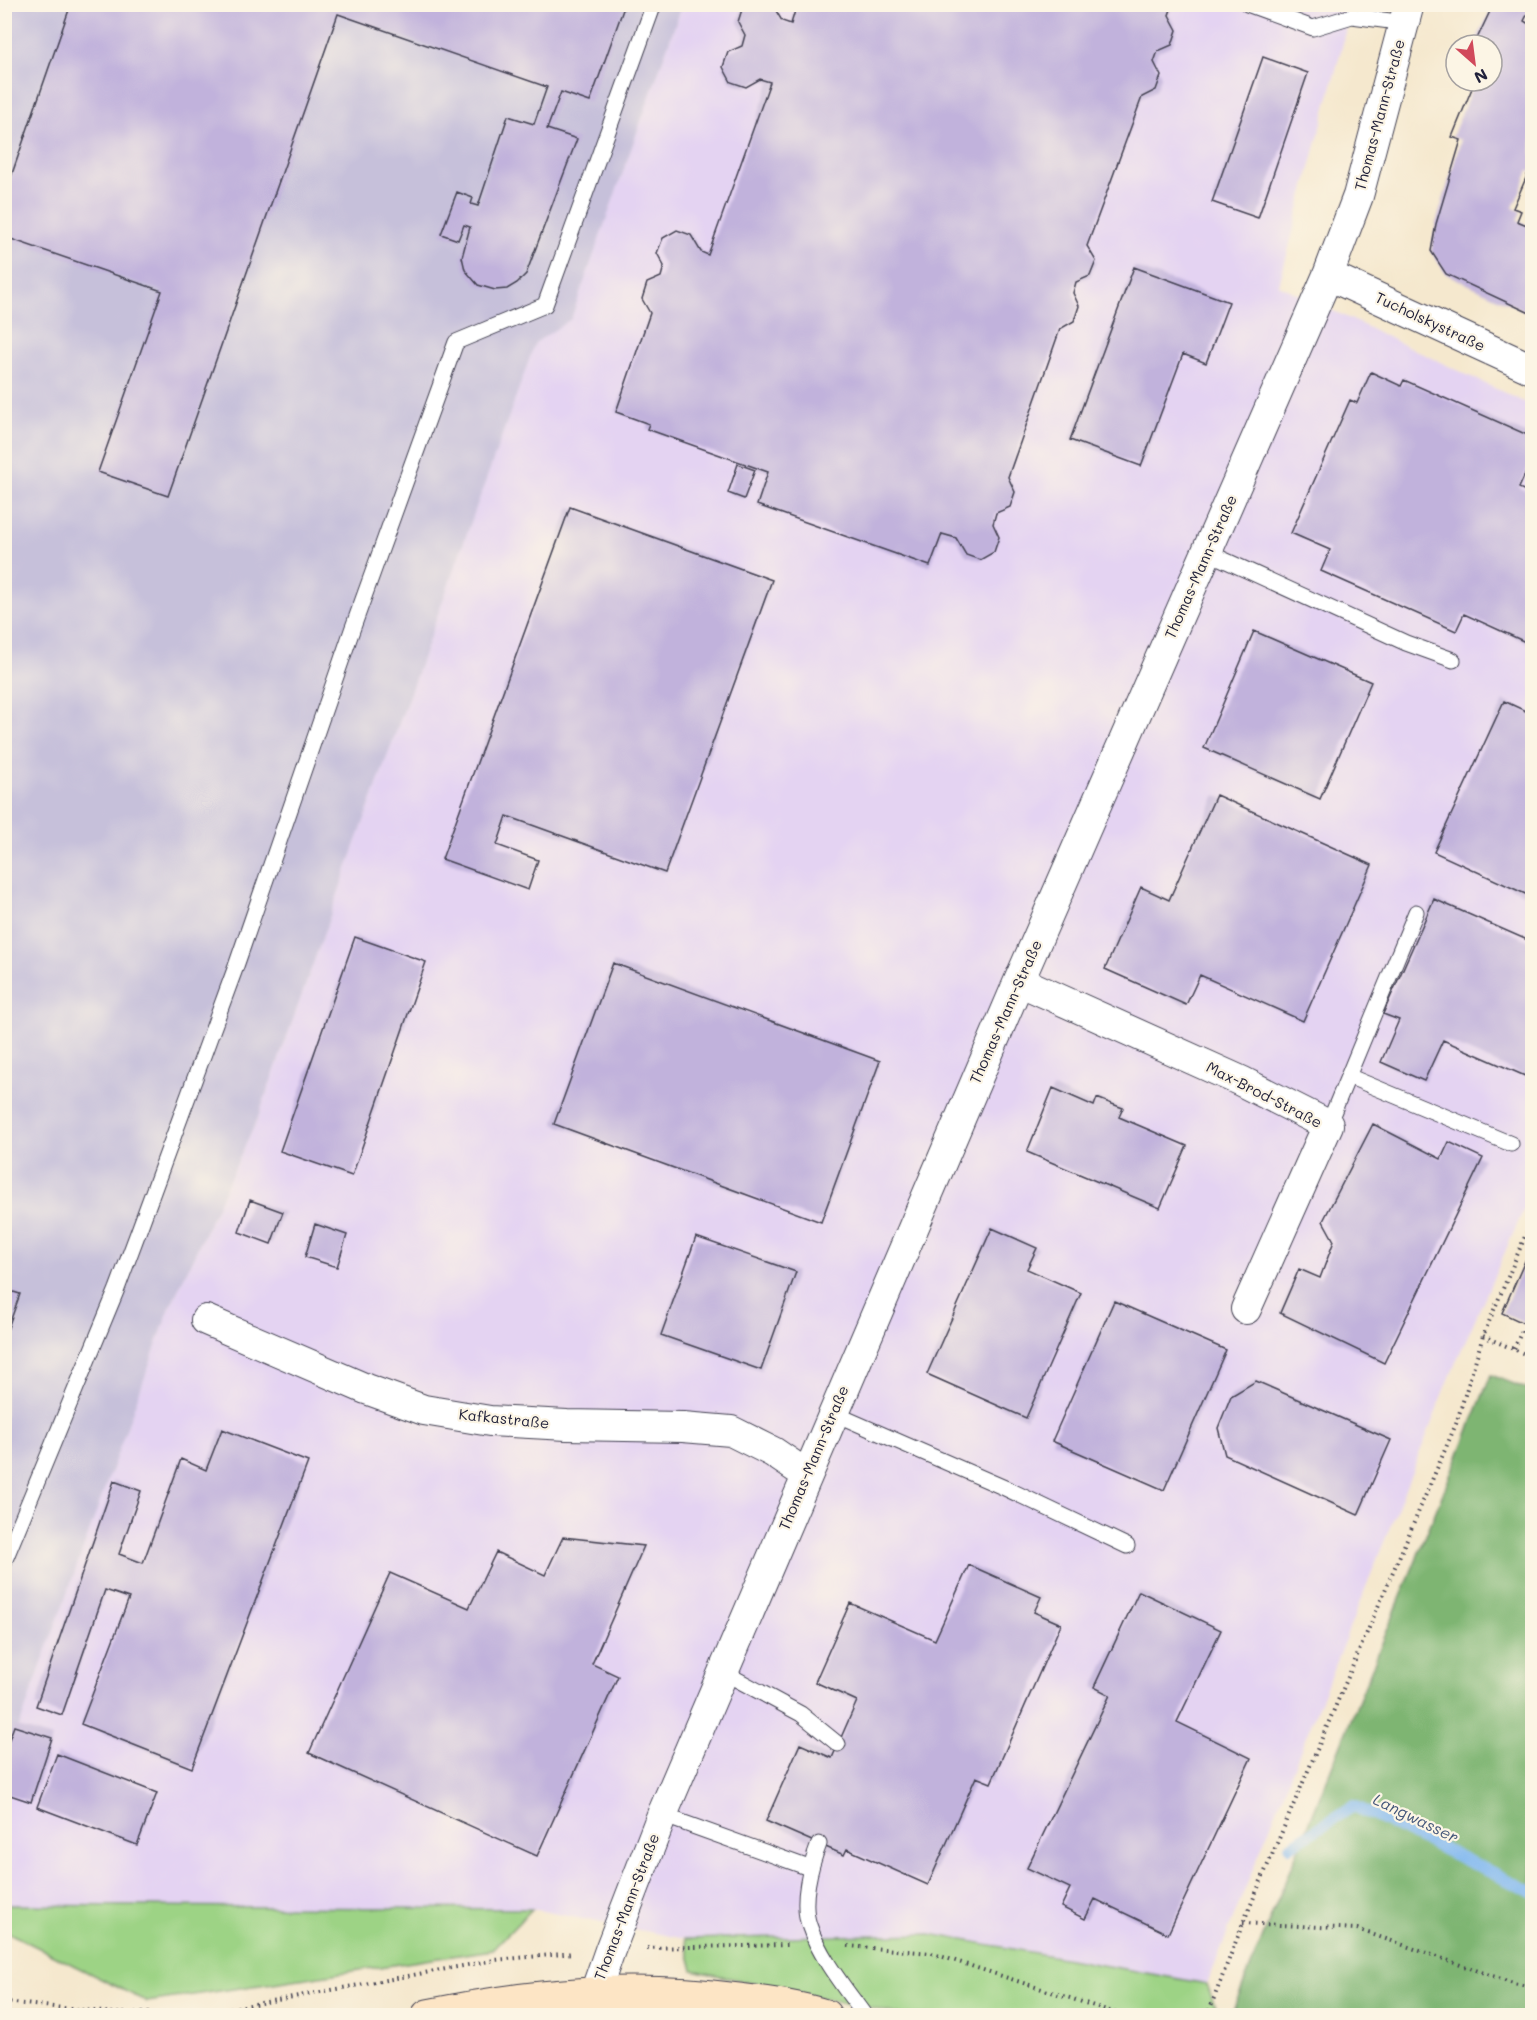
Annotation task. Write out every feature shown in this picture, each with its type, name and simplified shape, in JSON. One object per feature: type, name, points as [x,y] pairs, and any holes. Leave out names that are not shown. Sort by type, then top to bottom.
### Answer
[{"type":"main road","points":[[428,2016],[529,1998],[593,2004],[655,1992],[770,2004],[825,2016]]},
{"type":"street","name":"Thomas-Mann-Straße","points":[[593,2004],[610,1950],[662,1815],[1019,981],[1328,275],[1358,196],[1407,14]]},
{"type":"street","name":"Tucholskystraße","points":[[1328,275],[1533,369]]},
{"type":"street","name":"Max-Brod-Straße","points":[[1019,981],[1241,1082],[1328,1125],[1246,1309]]},
{"type":"street","name":"Kafkastraße","points":[[206,1320],[366,1389],[424,1410],[490,1421],[567,1425],[683,1426],[731,1431],[773,1452],[807,1475]]},
{"type":"lane","points":[[4,1562],[117,1289],[139,1230],[231,980],[356,619],[456,342],[545,305],[654,4]]},
{"type":"lane","points":[[1247,4],[1313,28],[1352,16],[1407,14]]},
{"type":"lane","points":[[1207,552],[1406,643],[1453,660]]},
{"type":"lane","points":[[1328,1125],[1416,912]]},
{"type":"lane","points":[[1348,1076],[1511,1144]]},
{"type":"lane","points":[[833,1413],[1005,1488],[1127,1546]]},
{"type":"lane","points":[[723,1672],[801,1714],[838,1744]]},
{"type":"lane","points":[[662,1815],[809,1868]]},
{"type":"lane","points":[[819,1844],[809,1868],[808,1923],[818,1944],[865,2016]]},
{"type":"path","points":[[1207,2016],[1243,1923],[1456,1424],[1483,1336],[1533,1220]]},
{"type":"path","points":[[1514,1349],[1523,1328],[1533,1332]]},
{"type":"path","points":[[1483,1336],[1533,1357]]},
{"type":"path","points":[[1243,1923],[1357,1929],[1513,1983],[1533,1987]]},
{"type":"path","points":[[4,2002],[113,2013],[206,2013],[495,1960],[610,1950],[818,1944],[931,1953],[1125,2016]]},
{"type":"shaded area","points":[[5,5],[682,5],[571,319],[535,343],[257,1120],[170,1307],[5,1766]]},
{"type":"shaded area","points":[[682,5],[1353,5],[1279,285],[1532,406],[1532,1191],[1456,1362],[1207,1984],[930,1934],[685,1939],[532,1909],[5,1905],[4,1766],[170,1307],[257,1120],[535,342],[571,318]]},
{"type":"green space","points":[[1491,1375],[1532,1391],[1532,2015],[1231,2015]]},
{"type":"green space","points":[[5,1905],[532,1909],[492,1950],[147,2002],[5,1931]]},
{"type":"green space","points":[[930,1934],[1207,1984],[1218,2015],[902,2015],[693,1970],[685,1939]]},
{"type":"building","points":[[71,4],[625,4],[590,102],[561,92],[547,129],[577,139],[526,274],[507,289],[495,290],[478,285],[465,270],[462,257],[470,227],[464,225],[458,240],[441,234],[457,192],[473,198],[471,204],[478,206],[508,116],[534,124],[547,87],[338,14],[168,496],[98,472],[162,291],[5,237],[5,194]]},
{"type":"building","points":[[772,4],[782,21],[791,24],[797,4],[1173,4],[1169,15],[1177,30],[1172,45],[1158,51],[1154,62],[1161,76],[1156,90],[1142,97],[1087,246],[1096,261],[1090,276],[1076,282],[1073,293],[1079,306],[1074,321],[1060,329],[1008,477],[1015,492],[1010,507],[996,513],[993,524],[999,537],[994,552],[980,560],[966,555],[956,538],[942,534],[930,566],[757,505],[768,472],[647,429],[649,424],[616,412],[650,313],[642,299],[647,283],[661,277],[664,266],[657,253],[663,238],[677,230],[691,235],[701,252],[708,255],[770,82],[760,79],[746,87],[731,82],[723,67],[728,52],[742,46],[745,35],[738,22],[743,6]]},
{"type":"building","points":[[1493,5],[1532,5],[1524,21],[1532,26],[1532,172],[1529,171],[1513,208],[1521,211],[1517,221],[1532,227],[1532,314],[1446,274],[1431,251],[1436,224],[1461,140],[1452,137],[1470,93],[1504,93],[1504,33],[1480,33]]},
{"type":"building","points":[[1263,57],[1308,73],[1258,218],[1212,202]]},
{"type":"building","points":[[1134,267],[1229,302],[1206,363],[1183,354],[1141,466],[1070,440]]},
{"type":"building","points":[[1371,372],[1401,386],[1404,380],[1532,437],[1532,459],[1519,488],[1532,494],[1532,645],[1464,614],[1456,631],[1321,571],[1330,550],[1291,533],[1350,400],[1357,403]]},
{"type":"building","points":[[738,464],[755,470],[744,499],[728,493]]},
{"type":"building","points":[[570,507],[772,580],[665,873],[507,816],[497,845],[538,860],[528,890],[442,859]]},
{"type":"building","points":[[1254,631],[1371,682],[1320,799],[1204,748]]},
{"type":"building","points":[[1504,701],[1532,714],[1532,897],[1434,852]]},
{"type":"building","points":[[1216,795],[1372,865],[1303,1021],[1200,975],[1186,1005],[1105,969],[1141,887],[1169,900]]},
{"type":"building","points":[[1434,899],[1532,942],[1532,1079],[1443,1040],[1424,1081],[1381,1062],[1399,1020],[1383,1014]]},
{"type":"building","points":[[355,937],[426,962],[352,1176],[280,1151]]},
{"type":"building","points":[[613,963],[880,1061],[821,1222],[554,1124]]},
{"type":"building","points":[[1053,1088],[1094,1106],[1097,1098],[1123,1108],[1119,1117],[1187,1146],[1160,1208],[1027,1152]]},
{"type":"building","points":[[1373,1124],[1441,1159],[1449,1142],[1483,1158],[1384,1363],[1280,1313],[1299,1269],[1320,1278],[1334,1241],[1323,1221]]},
{"type":"building","points":[[250,1200],[283,1212],[271,1244],[239,1232]]},
{"type":"building","points":[[315,1224],[347,1235],[337,1267],[305,1257]]},
{"type":"building","points":[[992,1228],[1037,1248],[1027,1269],[1081,1293],[1026,1418],[927,1374]]},
{"type":"building","points":[[696,1237],[796,1272],[761,1370],[661,1335]]},
{"type":"building","points":[[1532,1245],[1532,1327],[1502,1313]]},
{"type":"building","points":[[4,1289],[20,1294],[5,1336],[4,1336]]},
{"type":"building","points":[[1114,1301],[1226,1350],[1164,1490],[1052,1441]]},
{"type":"building","points":[[1256,1381],[1391,1440],[1358,1515],[1225,1455],[1218,1428],[1231,1396]]},
{"type":"building","points":[[222,1429],[308,1462],[192,1768],[81,1724],[129,1598],[105,1590],[62,1715],[36,1706],[114,1481],[141,1491],[119,1554],[143,1563],[181,1459],[206,1470]]},
{"type":"building","points":[[563,1537],[644,1546],[592,1664],[618,1676],[537,1856],[309,1753],[390,1573],[469,1608],[496,1552],[545,1575]]},
{"type":"building","points":[[969,1565],[1041,1597],[1034,1612],[1061,1624],[991,1783],[976,1777],[928,1885],[847,1849],[844,1855],[766,1821],[800,1744],[832,1758],[857,1701],[815,1682],[850,1603],[935,1640]]},
{"type":"building","points":[[1139,1591],[1221,1630],[1177,1722],[1251,1758],[1168,1934],[1095,1899],[1085,1919],[1061,1907],[1070,1888],[1027,1868],[1110,1695],[1094,1687]]},
{"type":"building","points":[[14,1726],[52,1738],[31,1802],[4,1793],[4,1753]]},
{"type":"building","points":[[57,1754],[157,1793],[137,1845],[37,1807]]},
{"type":"waterway","name":"Langwasser","points":[[1290,1846],[1354,1806],[1532,1892]]}]
